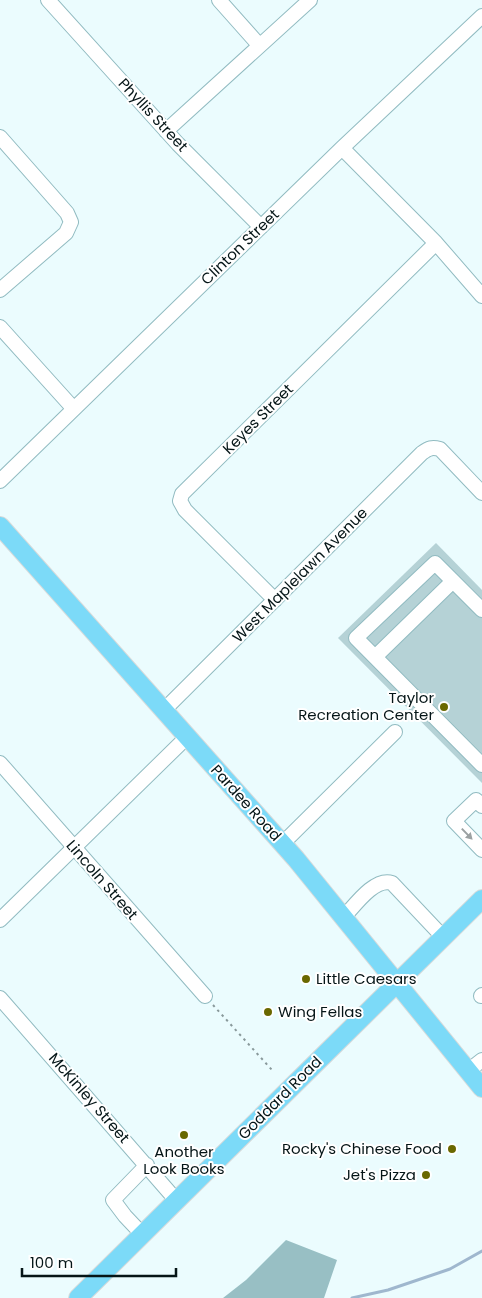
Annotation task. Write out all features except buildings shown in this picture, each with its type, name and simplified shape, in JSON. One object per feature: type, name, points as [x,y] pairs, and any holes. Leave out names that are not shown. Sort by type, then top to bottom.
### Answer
[{"type":"main road","name":"Pardee Road","points":[[0,526],[282,844],[397,983],[478,1075]]},
{"type":"main road","name":"Goddard Road","points":[[78,1298],[482,899]]},
{"type":"street","name":"Phyllis Street","points":[[48,0],[166,130],[261,226]]},
{"type":"street","points":[[219,0],[259,44]]},
{"type":"street","points":[[166,130],[259,44],[310,0]]},
{"type":"street","name":"Clinton Street","points":[[0,481],[261,226],[482,16]]},
{"type":"street","points":[[0,137],[68,213],[72,222],[66,233],[0,290]]},
{"type":"street","points":[[342,148],[436,243],[482,296]]},
{"type":"street","name":"Keyes Street","points":[[275,600],[185,510],[180,501],[182,494],[436,243]]},
{"type":"street","points":[[0,327],[74,408]]},
{"type":"street","name":"West Maplelawn Avenue","points":[[164,710],[422,453],[433,447],[440,449],[482,493]]},
{"type":"street","points":[[482,610],[435,563],[356,638],[482,764]]},
{"type":"street","points":[[375,657],[453,581]]},
{"type":"street","points":[[282,844],[395,732]]},
{"type":"street","points":[[0,920],[187,737]]},
{"type":"street","name":"Lincoln Street","points":[[0,763],[205,996]]},
{"type":"street","points":[[482,806],[476,800],[454,821],[482,850]]},
{"type":"street","points":[[344,917],[377,883],[386,881],[392,883],[443,937]]},
{"type":"street","name":"McKinley Street","points":[[0,998],[176,1200]]},
{"type":"street","points":[[142,1234],[112,1200],[147,1166]]},
{"type":"path","points":[[205,996],[272,1070]]},
{"type":"shaded area","name":"Taylor Recreation Center","points":[[436,543],[482,590],[482,783],[338,638]]},
{"type":"shaded area","points":[[286,1240],[337,1260],[324,1298],[223,1298],[246,1280]]},
{"type":"waterway","points":[[352,1298],[388,1290],[450,1269],[482,1251]]},
{"type":"place","name":"Taylor Recreation Center","points":[[444,707]]},
{"type":"place","name":"Little Caesars","points":[[306,979]]},
{"type":"place","name":"Wing Fellas","points":[[268,1012]]},
{"type":"place","name":"Another Look Books","points":[[184,1135]]},
{"type":"place","name":"Rocky's Chinese Food","points":[[452,1149]]},
{"type":"place","name":"Jet's Pizza","points":[[426,1175]]}]
